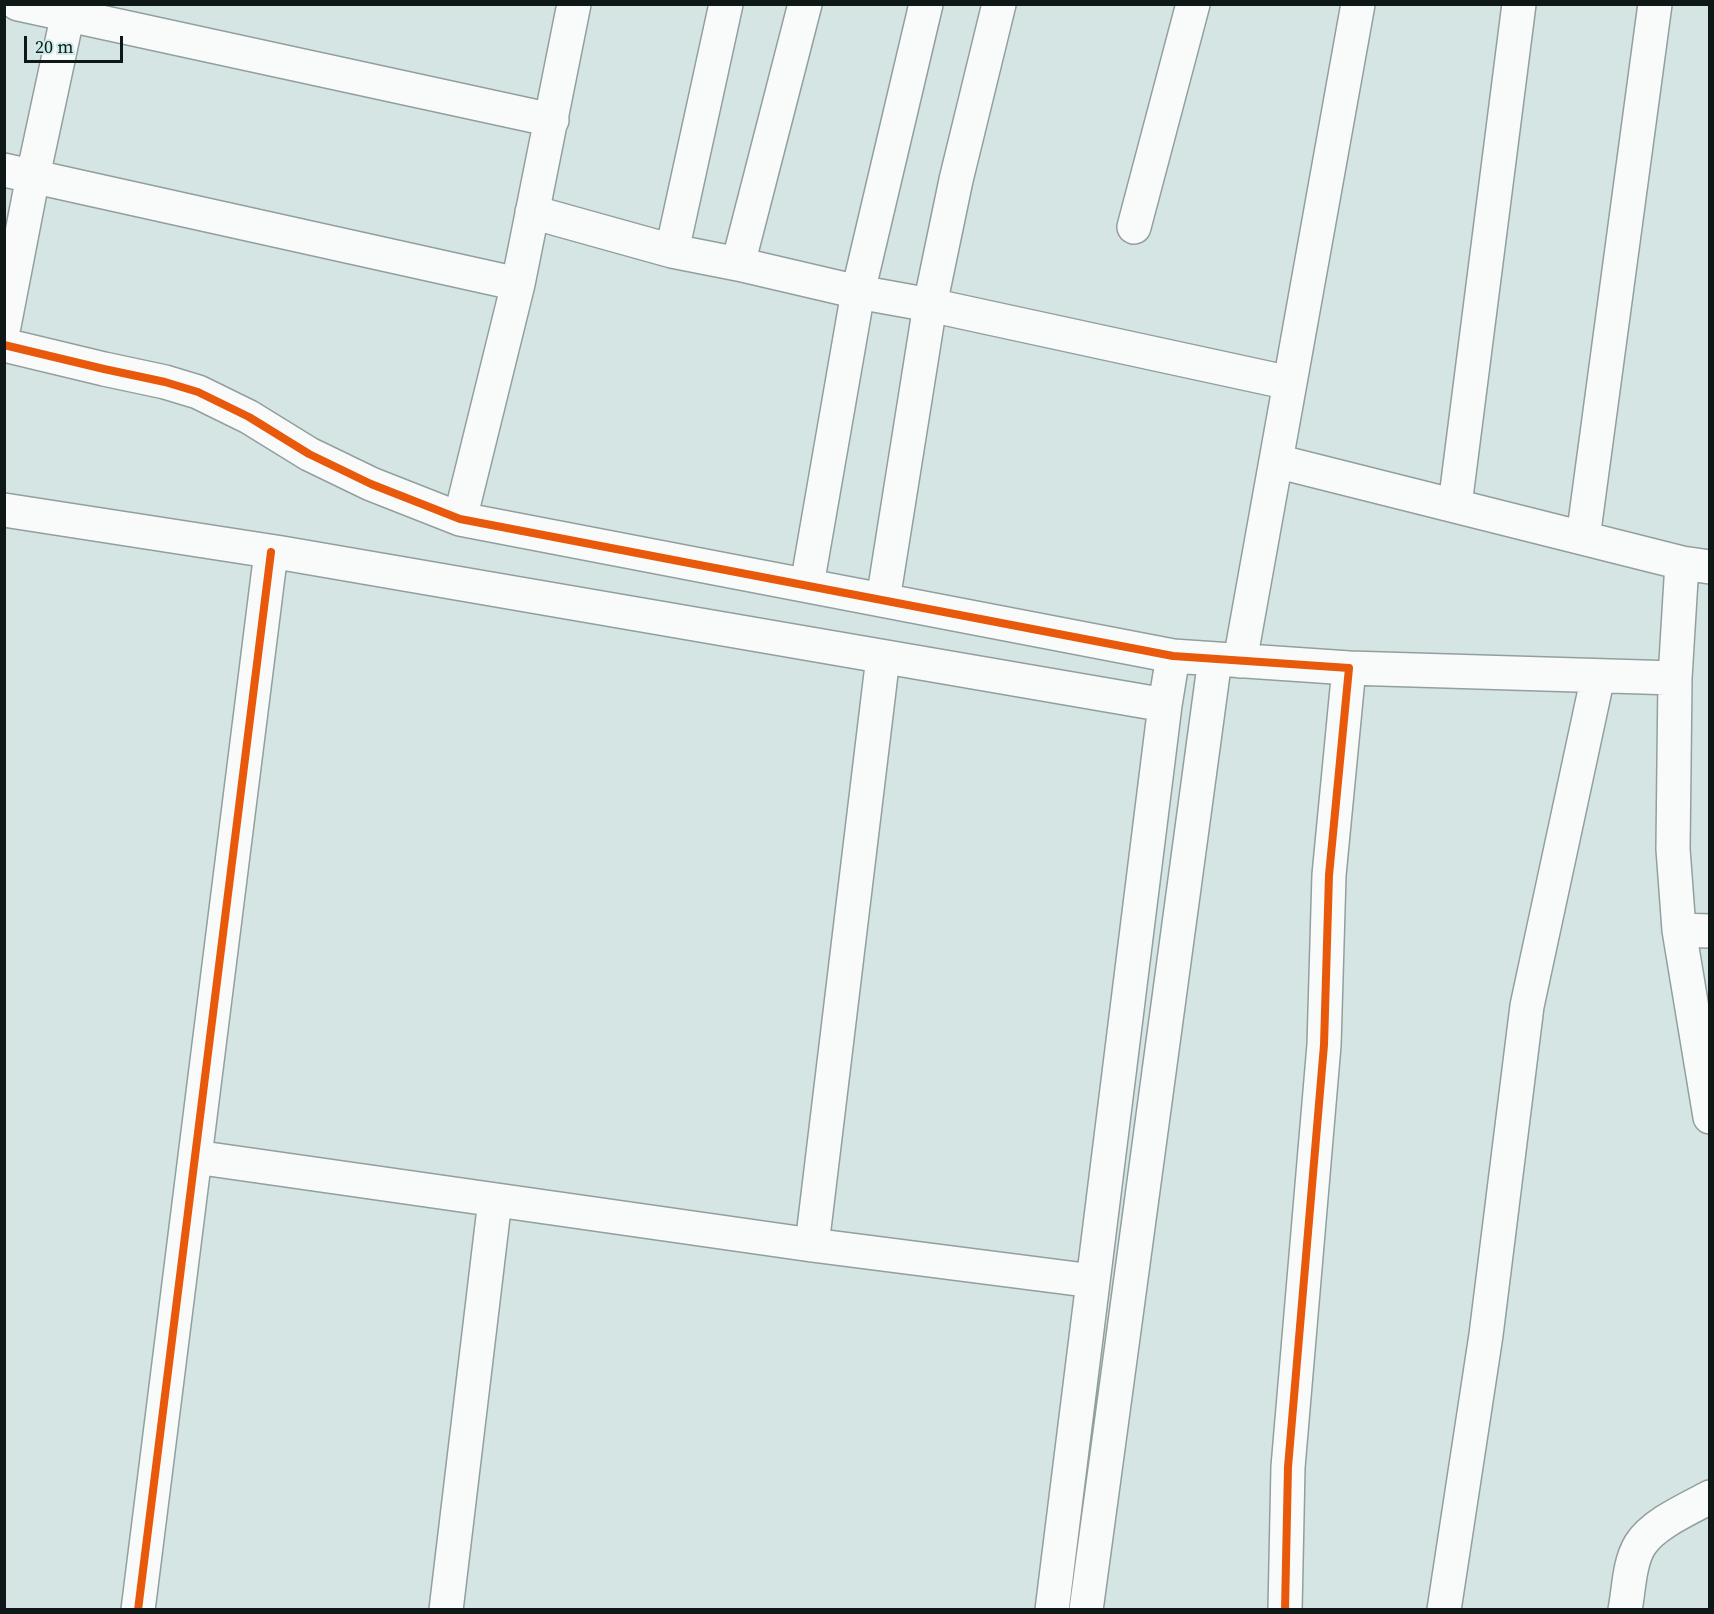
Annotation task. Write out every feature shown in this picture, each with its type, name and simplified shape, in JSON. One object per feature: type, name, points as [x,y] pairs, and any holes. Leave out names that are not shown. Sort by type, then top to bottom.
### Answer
[{"type":"street","points":[[18,4],[69,10],[552,120]]},
{"type":"street","points":[[460,519],[518,284],[574,4]]},
{"type":"street","points":[[672,251],[726,4]]},
{"type":"street","points":[[738,264],[805,4]]},
{"type":"street","points":[[807,585],[858,292],[926,4]]},
{"type":"street","points":[[883,600],[930,304],[956,180],[999,4]]},
{"type":"street","points":[[1134,227],[1193,4]]},
{"type":"street","points":[[1086,1610],[1227,660],[1276,461],[1358,4]]},
{"type":"street","points":[[1455,505],[1519,4]]},
{"type":"street","points":[[1583,538],[1654,4]]},
{"type":"street","points":[[4,327],[19,173],[69,10]]},
{"type":"street","points":[[19,173],[518,284]]},
{"type":"street","points":[[532,213],[672,251],[1290,382]]},
{"type":"street","points":[[4,345],[165,382],[198,392],[249,417],[309,454],[371,484],[460,519],[1173,656],[1348,668],[1675,678]]},
{"type":"street","points":[[1276,461],[1696,565],[1675,678],[1673,849],[1694,930],[1710,1117]]},
{"type":"street","points":[[4,510],[272,552],[1165,705]]},
{"type":"street","points":[[138,1610],[272,552]]},
{"type":"street","points":[[1052,1610],[1173,656]]},
{"type":"street","points":[[812,1245],[883,657]]},
{"type":"street","points":[[1286,1610],[1288,1467],[1324,1045],[1329,875],[1348,668]]},
{"type":"street","points":[[1444,1610],[1486,1335],[1527,1006],[1598,676]]},
{"type":"street","points":[[195,1157],[812,1245],[1093,1281]]},
{"type":"street","points":[[446,1610],[495,1200]]},
{"type":"street","points":[[1625,1610],[1633,1563],[1640,1545],[1654,1531],[1677,1515],[1710,1497]]},
{"type":"cycle path","points":[[4,345],[165,382],[198,392],[249,417],[309,454],[371,484],[460,519],[1173,656],[1349,668],[1329,875],[1324,1045],[1288,1467],[1285,1610]]},
{"type":"cycle path","points":[[138,1610],[271,552]]}]
